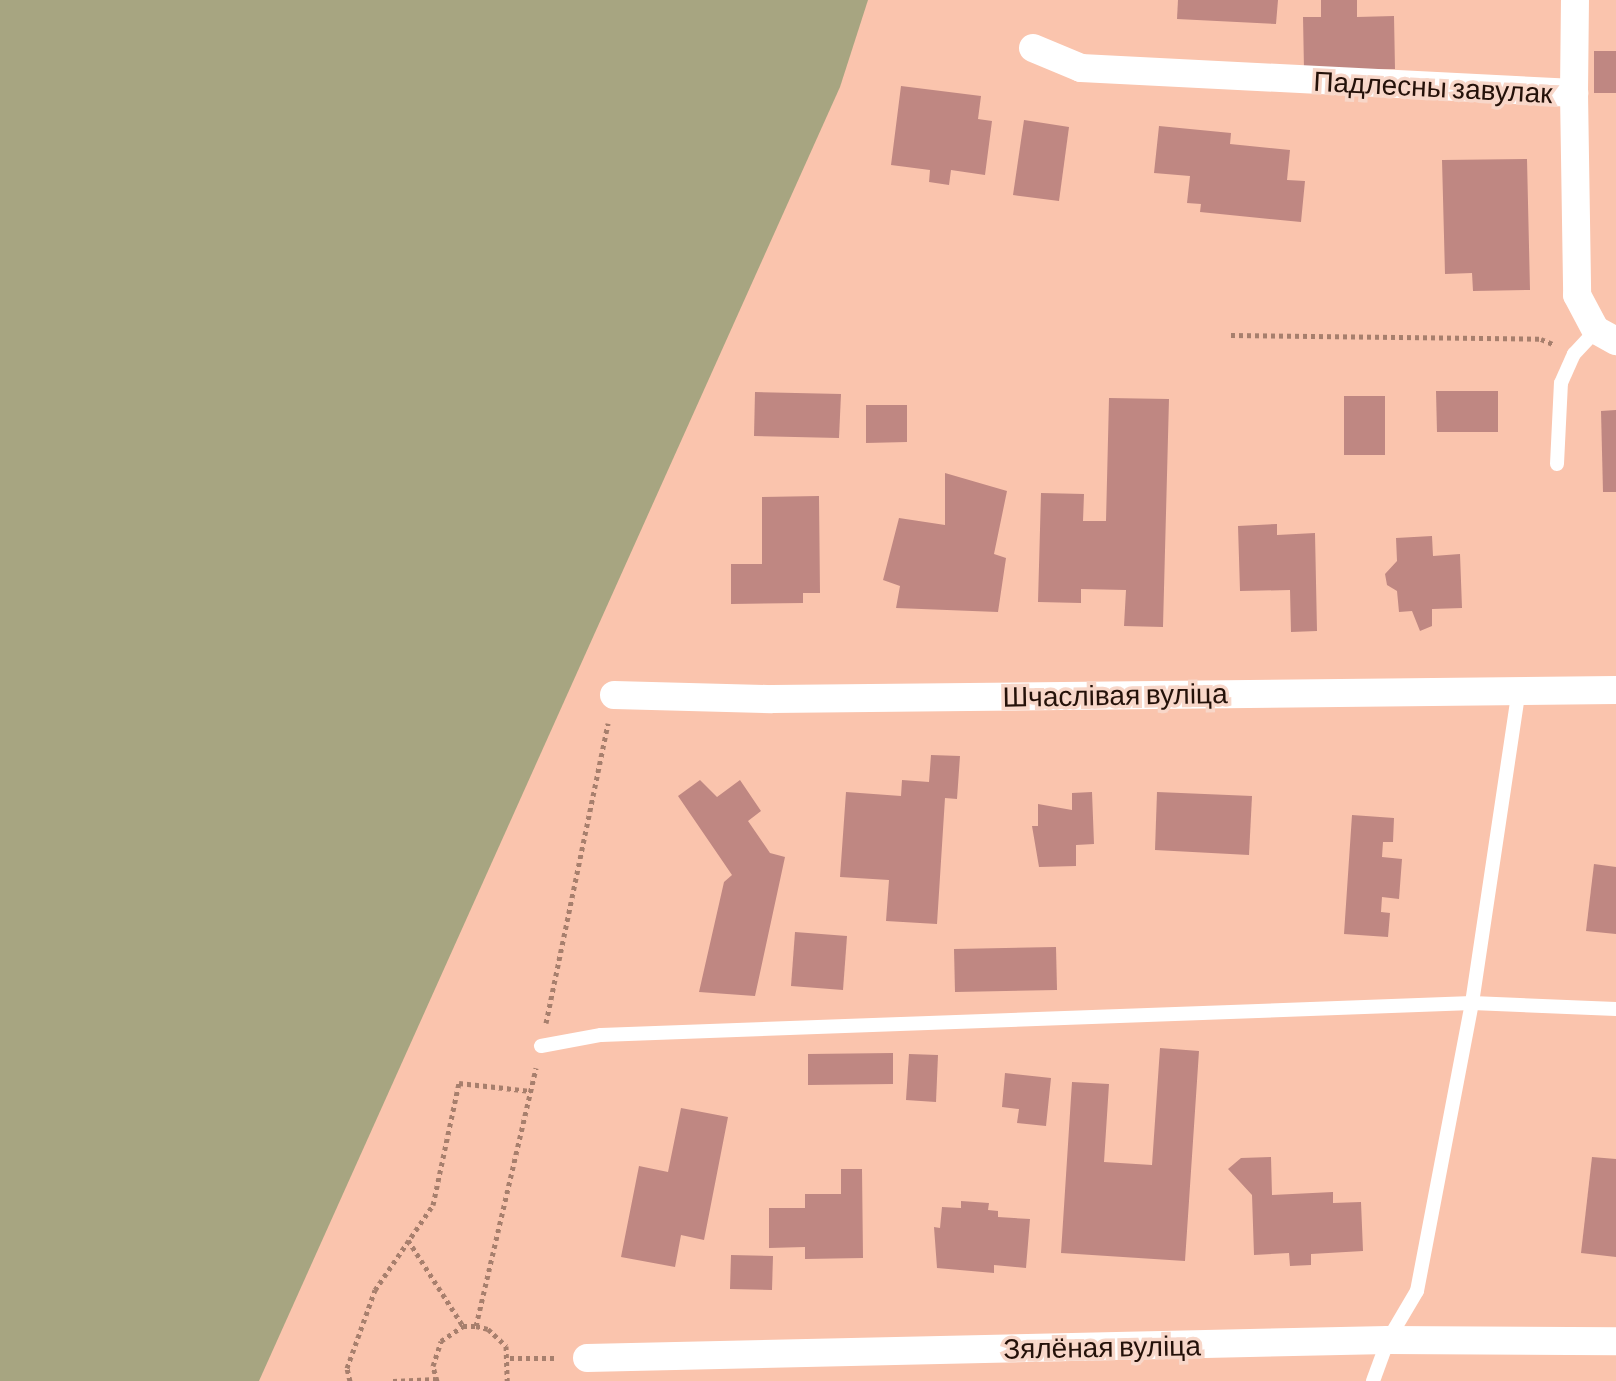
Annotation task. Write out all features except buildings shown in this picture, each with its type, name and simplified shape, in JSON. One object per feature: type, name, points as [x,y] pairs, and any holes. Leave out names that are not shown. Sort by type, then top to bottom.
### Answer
[{"type":"street","points":[[1574,93],[1575,0]]},
{"type":"street","name":"Падлесны завулак","points":[[1033,48],[1081,68],[1574,93],[1577,295],[1606,336]]},
{"type":"street","name":"Шчаслівая вуліца","points":[[614,695],[772,699],[1519,688],[1616,690]]},
{"type":"street","name":"Зялёная вуліца","points":[[587,1358],[1388,1340],[1616,1341]]},
{"type":"lane","points":[[1557,464],[1561,383],[1574,354],[1606,336]]},
{"type":"lane","points":[[1373,1381],[1388,1340],[1417,1291],[1472,1003],[1519,688]]},
{"type":"lane","points":[[541,1046],[601,1035],[1472,1003],[1616,1009]]},
{"type":"path","points":[[1231,335],[1541,339],[1574,354]]},
{"type":"path","points":[[476,1326],[541,1046],[614,695]]},
{"type":"path","points":[[350,1381],[347,1368],[375,1290],[433,1205],[459,1083],[531,1091]]},
{"type":"path","points":[[408,1240],[463,1326]]},
{"type":"path","points":[[393,1381],[436,1380],[434,1353],[451,1332],[463,1326],[476,1326],[499,1336],[510,1358],[507,1381]]},
{"type":"path","points":[[510,1358],[587,1358]]},
{"type":"shaded area","points":[[0,0],[868,0],[840,87],[259,1381],[0,1381]]}]
